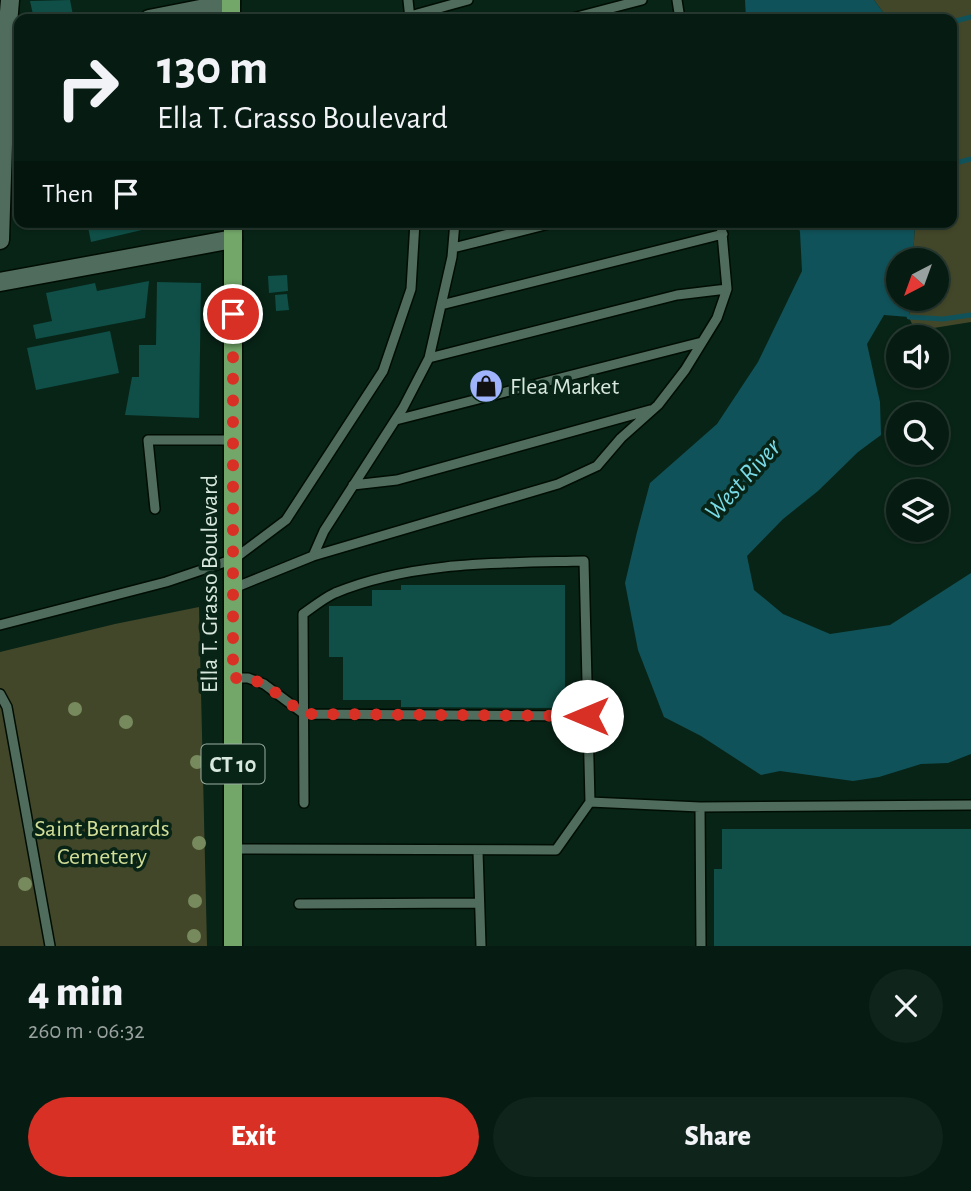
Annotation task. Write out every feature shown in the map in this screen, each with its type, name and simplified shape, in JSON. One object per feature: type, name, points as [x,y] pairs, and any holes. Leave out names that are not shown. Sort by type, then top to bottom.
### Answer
[{"type":"main road","name":"Ella T. Grasso Boulevard","points":[[233,231],[233,946]]},
{"type":"street","points":[[0,240],[10,0]]},
{"type":"street","points":[[183,14],[231,7]]},
{"type":"street","points":[[0,282],[233,231]]},
{"type":"lane","points":[[420,14],[468,0]]},
{"type":"lane","points":[[588,14],[642,0]]},
{"type":"lane","points":[[0,625],[166,582],[234,559],[286,520],[383,371],[411,289],[415,228]]},
{"type":"lane","points":[[313,556],[324,531],[396,420],[429,358],[453,248],[455,228]]},
{"type":"lane","points":[[453,248],[533,228]]},
{"type":"lane","points":[[234,588],[313,556],[558,484],[597,466],[621,438],[653,410],[685,370],[717,318],[727,289],[722,228]]},
{"type":"lane","points":[[441,305],[723,234]]},
{"type":"lane","points":[[429,358],[677,295],[727,289]]},
{"type":"lane","points":[[396,420],[702,342]]},
{"type":"lane","points":[[354,485],[397,480],[653,410]]},
{"type":"lane","points":[[155,509],[148,440],[233,440]]},
{"type":"lane","points":[[233,849],[556,850],[590,802],[584,561],[484,563],[407,571],[334,594],[303,614],[304,803]]},
{"type":"lane","points":[[233,678],[248,678],[264,684],[304,714],[587,716]]},
{"type":"lane","points":[[0,694],[7,707],[50,946]]},
{"type":"lane","points":[[590,802],[700,807],[971,805]]},
{"type":"lane","points":[[700,807],[701,946]]},
{"type":"lane","points":[[478,851],[481,946]]},
{"type":"lane","points":[[299,904],[479,903]]},
{"type":"green space","points":[[874,0],[971,0],[971,322],[949,326],[912,325],[910,312],[949,311],[949,248],[914,248],[915,228],[957,228],[957,14],[884,14]]},
{"type":"green space","name":"Saint Bernards Cemetery","points":[[199,607],[207,946],[0,946],[0,652]]},
{"type":"water","points":[[745,0],[874,0],[884,14],[746,14]]},
{"type":"water","name":"West River","points":[[799,228],[915,228],[914,248],[886,248],[886,312],[910,312],[909,317],[884,315],[867,344],[880,402],[881,435],[783,519],[747,556],[754,590],[783,614],[830,634],[890,625],[971,573],[971,754],[948,763],[921,764],[879,777],[853,781],[780,771],[761,775],[701,736],[664,717],[638,650],[625,583],[650,483],[717,424],[758,362],[802,271]]},
{"type":"building","points":[[70,0],[73,14],[33,14],[30,1]]},
{"type":"building","points":[[88,228],[146,228],[146,229],[91,242]]},
{"type":"building","points":[[287,275],[288,291],[269,293],[268,276]]},
{"type":"building","points":[[149,281],[145,318],[36,339],[33,325],[52,321],[46,293],[95,283],[97,291]]},
{"type":"building","points":[[157,282],[201,283],[199,418],[125,415],[132,377],[139,377],[139,345],[156,345]]},
{"type":"building","points":[[287,294],[289,310],[276,311],[275,295]]},
{"type":"building","points":[[110,331],[119,373],[36,390],[27,348]]},
{"type":"building","points":[[401,585],[565,585],[565,708],[401,707],[401,700],[343,700],[343,657],[329,657],[329,606],[372,606],[372,590],[401,590]]},
{"type":"building","points":[[722,829],[971,829],[971,946],[714,946],[714,869],[722,869]]},
{"type":"waterway","points":[[957,21],[971,17]]},
{"type":"waterway","points":[[957,163],[971,159]]},
{"type":"waterway","points":[[909,317],[943,319],[971,315]]},
{"type":"place","name":"Flea Market","points":[[486,386]]},
{"type":"route","points":[[233,314],[233,678],[248,678],[264,684],[304,714],[587,716]]}]
